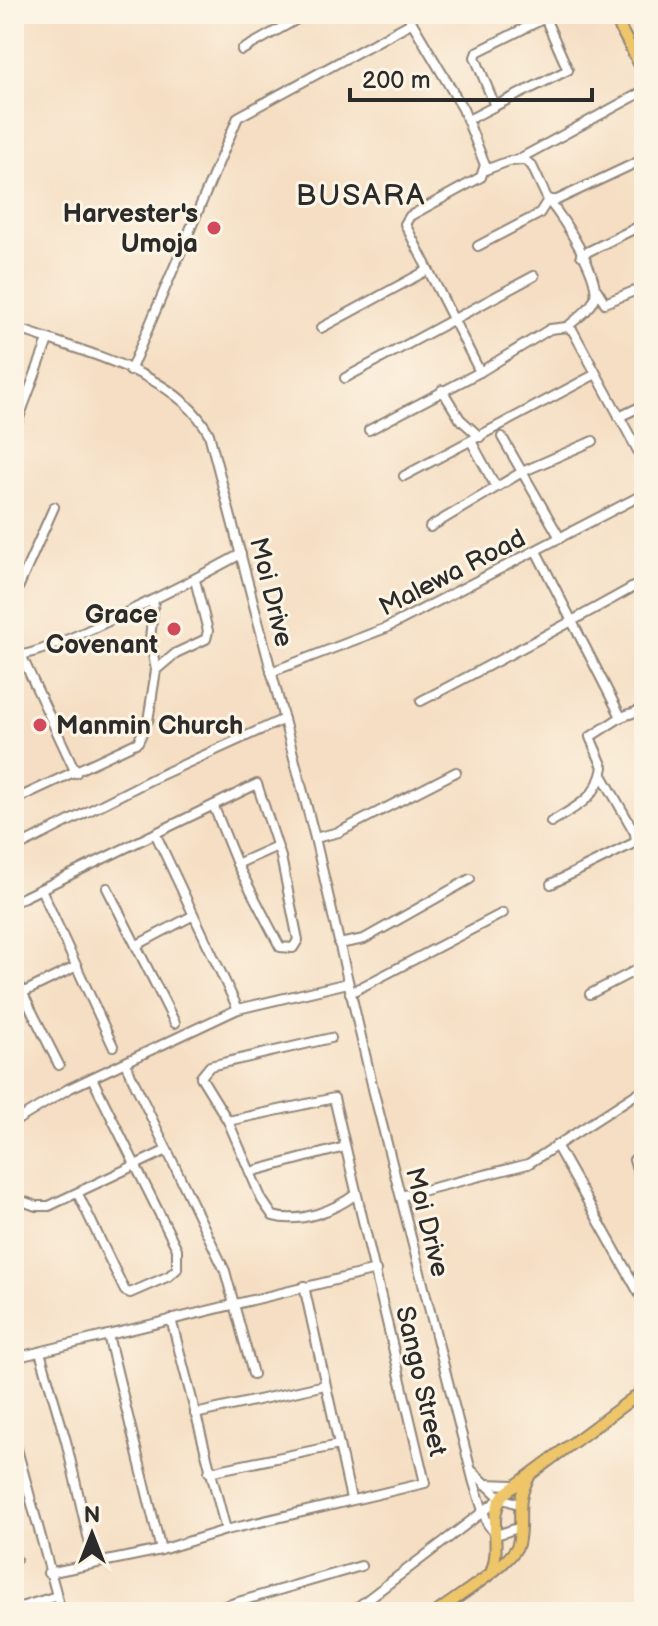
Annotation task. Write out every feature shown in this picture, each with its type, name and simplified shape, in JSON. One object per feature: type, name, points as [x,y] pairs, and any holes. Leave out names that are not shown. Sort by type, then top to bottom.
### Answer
[{"type":"main road","points":[[613,14],[644,73]]},
{"type":"main road","points":[[492,1570],[498,1552],[494,1516],[501,1498],[513,1485],[644,1390]]},
{"type":"main road","points":[[437,1612],[515,1552],[518,1504],[529,1475]]},
{"type":"street","points":[[242,50],[306,14]]},
{"type":"street","points":[[468,120],[568,70],[544,16],[477,52],[475,57],[495,106]]},
{"type":"street","points":[[130,371],[238,117],[409,18],[468,120],[485,170]]},
{"type":"street","points":[[480,372],[451,321],[405,224],[410,216],[481,177],[485,170],[517,160],[644,91]]},
{"type":"street","points":[[548,200],[557,200],[644,159]]},
{"type":"street","points":[[517,160],[529,162],[548,200],[594,275],[596,290],[605,303],[644,287]]},
{"type":"street","points":[[478,246],[539,214],[548,200]]},
{"type":"street","points":[[581,255],[644,224]]},
{"type":"street","points":[[321,328],[426,271]]},
{"type":"street","points":[[345,378],[534,276]]},
{"type":"street","points":[[369,430],[480,372],[550,329],[567,327],[590,306],[596,290]]},
{"type":"street","name":"Moi Drive","points":[[14,327],[130,371],[182,397],[204,423],[315,838],[350,993],[471,1469],[496,1535]]},
{"type":"street","points":[[567,327],[573,331],[594,375],[644,462]]},
{"type":"street","points":[[14,431],[48,340]]},
{"type":"street","points":[[404,476],[594,375]]},
{"type":"street","points":[[442,390],[476,439],[496,487]]},
{"type":"street","points":[[619,417],[644,405]]},
{"type":"street","points":[[502,437],[560,538]]},
{"type":"street","points":[[430,527],[522,472],[593,441]]},
{"type":"street","name":"Malewa Road","points":[[271,672],[376,633],[644,494]]},
{"type":"street","points":[[14,597],[54,507]]},
{"type":"street","points":[[536,551],[621,717]]},
{"type":"street","points":[[76,773],[18,656],[154,600],[241,554]]},
{"type":"street","points":[[156,670],[176,653],[206,639],[208,631],[195,580]]},
{"type":"street","points":[[421,701],[644,581]]},
{"type":"street","points":[[14,800],[138,742],[143,735],[156,670],[150,639],[154,600]]},
{"type":"street","points":[[551,822],[589,800],[602,775],[603,767],[590,737],[621,717],[644,709]]},
{"type":"street","points":[[14,849],[152,779],[284,719]]},
{"type":"street","points":[[315,838],[339,832],[456,772]]},
{"type":"street","points":[[551,884],[636,842],[635,833],[602,775]]},
{"type":"street","points":[[14,902],[257,784],[275,847],[281,857],[295,917],[298,940],[293,948],[286,950],[280,947],[237,864],[214,807]]},
{"type":"street","points":[[156,835],[238,1009]]},
{"type":"street","points":[[237,864],[275,847]]},
{"type":"street","points":[[339,944],[364,939],[470,879]]},
{"type":"street","points":[[107,888],[175,1023]]},
{"type":"street","points":[[41,889],[113,1046]]},
{"type":"street","points":[[350,993],[503,913]]},
{"type":"street","points":[[137,945],[192,916]]},
{"type":"street","points":[[22,993],[77,966]]},
{"type":"street","points":[[590,994],[644,966]]},
{"type":"street","points":[[14,976],[59,1065]]},
{"type":"street","points":[[14,1122],[39,1104],[238,1009],[348,983]]},
{"type":"street","points":[[331,1038],[210,1066],[201,1077],[228,1121],[269,1212],[281,1218],[335,1208],[356,1194]]},
{"type":"street","points":[[125,1063],[225,1271],[253,1374]]},
{"type":"street","points":[[78,1194],[125,1291],[130,1293],[169,1276],[179,1267],[177,1249],[92,1078]]},
{"type":"street","points":[[401,1196],[528,1164],[644,1089]]},
{"type":"street","name":"Sango Street","points":[[48,1573],[161,1550],[226,1530],[425,1483],[334,1098],[228,1121]]},
{"type":"street","points":[[556,1145],[644,1302]]},
{"type":"street","points":[[250,1172],[345,1147]]},
{"type":"street","points":[[14,1198],[36,1206],[49,1206],[167,1150]]},
{"type":"street","points":[[644,1152],[634,1158],[644,1189]]},
{"type":"street","points":[[14,1358],[376,1270]]},
{"type":"street","points":[[304,1286],[351,1499]]},
{"type":"street","points":[[171,1319],[226,1530]]},
{"type":"street","points":[[108,1335],[161,1550]]},
{"type":"street","points":[[40,1352],[66,1441],[94,1562]]},
{"type":"street","points":[[195,1414],[325,1385]]},
{"type":"street","points":[[14,1438],[61,1612]]},
{"type":"street","points":[[209,1472],[339,1445]]},
{"type":"street","points":[[471,1469],[501,1498],[518,1504]]},
{"type":"street","points":[[485,1484],[513,1485]]},
{"type":"street","points":[[15,1487],[26,1485]]},
{"type":"street","points":[[351,1612],[501,1498]]},
{"type":"street","points":[[496,1535],[518,1528]]},
{"type":"street","points":[[204,1612],[233,1608],[361,1566]]},
{"type":"street","points":[[14,1609],[57,1596]]},
{"type":"place","name":"Harvester's Umoja","points":[[214,228]]},
{"type":"place","name":"Grace Covenant","points":[[174,629]]},
{"type":"place","name":"Manmin Church","points":[[40,725]]},
{"type":"district","name":"BUSARA","points":[[361,195]]}]
